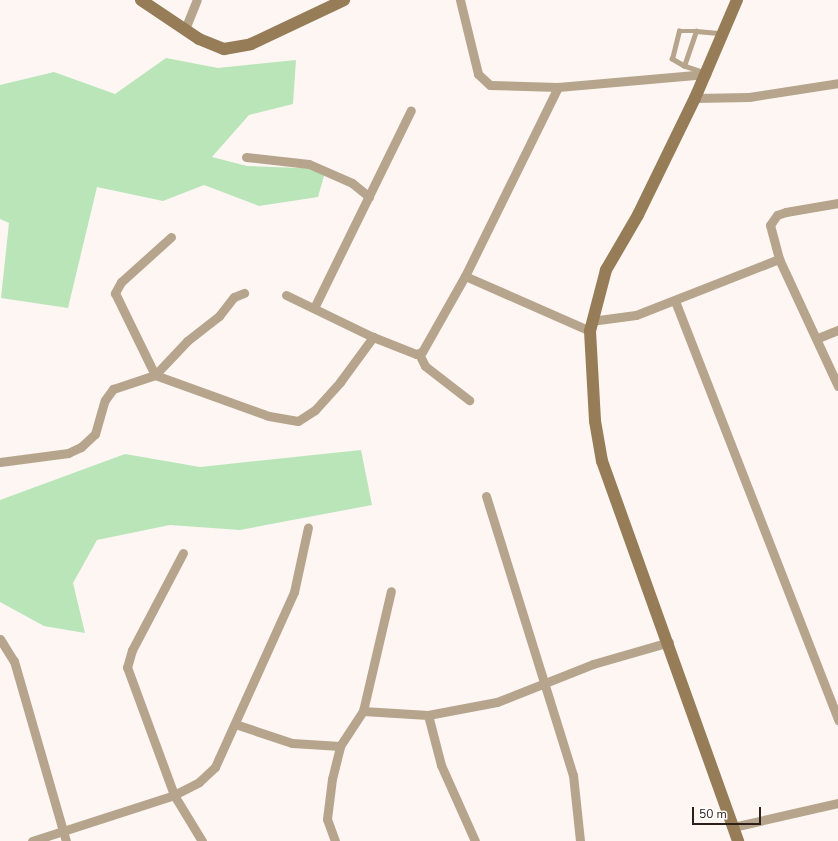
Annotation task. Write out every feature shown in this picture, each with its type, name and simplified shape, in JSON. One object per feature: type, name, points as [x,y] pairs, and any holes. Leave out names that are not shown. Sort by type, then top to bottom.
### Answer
[{"type":"street","points":[[141,0],[211,45],[224,49],[240,47],[344,0]]},
{"type":"street","points":[[185,29],[197,0]]},
{"type":"street","points":[[460,0],[475,65],[486,84],[558,87],[706,74]]},
{"type":"street","points":[[737,0],[725,34],[638,216],[606,270],[591,326],[596,421],[602,461],[669,642],[738,841]]},
{"type":"street","points":[[695,98],[749,97],[838,83]]},
{"type":"street","points":[[419,354],[465,276],[558,87]]},
{"type":"street","points":[[314,308],[411,110]]},
{"type":"street","points":[[246,157],[309,164],[352,183],[369,197]]},
{"type":"street","points":[[838,203],[786,212],[773,218],[770,224],[779,259],[818,338],[838,386]]},
{"type":"street","points":[[171,238],[121,282],[115,293],[155,375],[269,416],[298,421],[316,410],[340,382],[373,337]]},
{"type":"street","points":[[465,276],[591,326],[636,315],[779,259]]},
{"type":"street","points":[[0,462],[68,453],[80,447],[95,434],[108,394],[126,383],[155,375],[187,340],[219,316],[234,297],[244,293]]},
{"type":"street","points":[[286,295],[373,337],[419,354],[424,366],[469,400]]},
{"type":"street","points":[[675,301],[838,720]]},
{"type":"street","points":[[818,338],[838,330]]},
{"type":"street","points":[[486,496],[546,681],[573,775],[580,841]]},
{"type":"street","points":[[32,841],[174,795],[199,782],[215,767],[236,724],[294,592],[308,527]]},
{"type":"street","points":[[183,553],[132,650],[127,667],[174,795],[202,841]]},
{"type":"street","points":[[335,841],[326,810],[340,746],[363,711],[391,590]]},
{"type":"street","points":[[0,639],[14,661],[66,841]]},
{"type":"street","points":[[363,711],[428,714],[497,702],[546,681],[669,642]]},
{"type":"street","points":[[428,714],[441,765],[475,841]]},
{"type":"street","points":[[236,724],[292,743],[340,746]]},
{"type":"street","points":[[733,827],[838,803]]},
{"type":"lane","points":[[706,74],[684,66],[672,59],[679,31],[725,34]]},
{"type":"lane","points":[[684,66],[696,31]]},
{"type":"green space","points":[[166,58],[218,68],[296,60],[293,104],[249,115],[212,157],[247,166],[326,169],[318,197],[259,206],[204,185],[163,201],[97,187],[68,308],[1,298],[9,223],[0,219],[0,85],[54,72],[115,94]]},
{"type":"green space","points":[[361,450],[372,505],[240,530],[170,525],[97,540],[73,583],[85,633],[44,626],[0,602],[0,500],[125,454],[200,467]]}]
